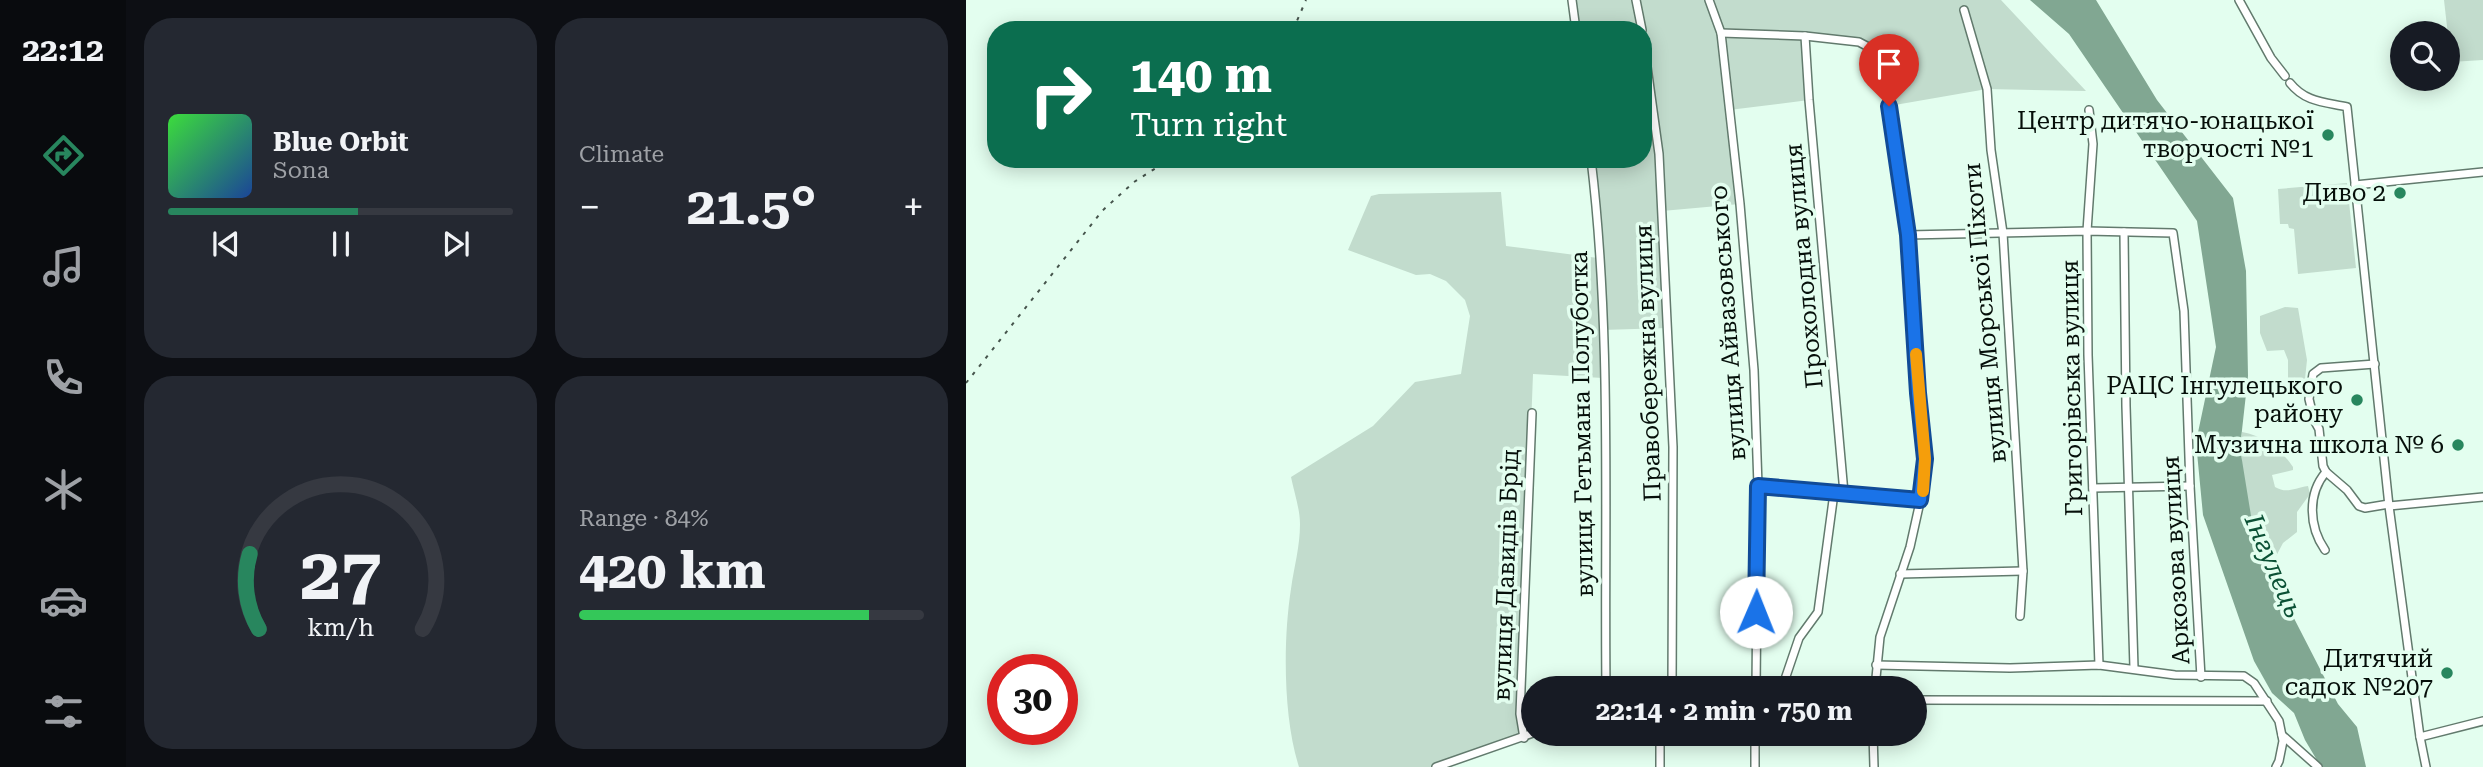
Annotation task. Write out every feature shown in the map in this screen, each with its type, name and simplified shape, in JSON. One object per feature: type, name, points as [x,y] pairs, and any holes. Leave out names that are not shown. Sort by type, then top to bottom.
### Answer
[{"type":"street","points":[[1572,0],[1575,21]]},
{"type":"street","points":[[1636,0],[1640,21]]},
{"type":"street","name":"вулиця Айвазовського","points":[[1709,0],[1721,33],[1740,204],[1754,369],[1758,486],[1756,676]]},
{"type":"street","points":[[2239,0],[2272,58],[2300,95],[2311,100],[2347,107],[2389,505],[2426,767]]},
{"type":"street","name":"вулиця Морської Піхоти","points":[[1964,10],[1986,89],[1991,150],[2003,233],[2023,571],[2020,616]]},
{"type":"street","points":[[1721,33],[1805,36],[1858,42],[1876,51],[1882,62],[1908,235],[1925,459],[1910,547],[1880,637],[1876,676]]},
{"type":"street","name":"Прохолодна вулиця","points":[[1805,36],[1844,493]]},
{"type":"street","name":"Правобережна вулиця","points":[[1652,103],[1659,154],[1674,447],[1672,676]]},
{"type":"street","name":"Григорівська вулиця","points":[[2088,110],[2093,144],[2087,231],[2088,355],[2099,665]]},
{"type":"street","name":"вулиця Гетьмана Полуботка","points":[[1592,168],[1601,296],[1606,676]]},
{"type":"street","points":[[2355,185],[2483,172]]},
{"type":"street","points":[[1908,235],[2124,232],[2134,668]]},
{"type":"street","name":"Аркозова вулиця","points":[[2124,232],[2173,233],[2184,311],[2201,677]]},
{"type":"street","points":[[2375,364],[2321,368],[2313,374],[2309,399],[2319,429],[2320,456],[2326,472],[2347,490],[2359,506],[2365,508],[2483,497]]},
{"type":"street","name":"вулиця Давидів Брід","points":[[1522,676],[1532,413]]},
{"type":"street","points":[[2325,550],[2314,529],[2313,504],[2316,483],[2326,472]]},
{"type":"street","points":[[2093,488],[2190,485]]},
{"type":"street","points":[[1758,486],[1920,500]]},
{"type":"street","points":[[1786,676],[1799,638],[1818,611],[1834,493]]},
{"type":"street","points":[[1900,573],[2023,571]]},
{"type":"street","points":[[1876,666],[2010,668],[2099,665],[2201,677],[2244,676],[2254,683],[2279,722],[2283,735],[2282,751],[2276,767]]},
{"type":"street","name":"вулиця Давидів Брід","points":[[1521,689],[1521,720]]},
{"type":"street","points":[[1927,700],[2267,701]]},
{"type":"street","points":[[2420,737],[2483,721]]},
{"type":"street","points":[[2283,735],[2318,767]]},
{"type":"street","points":[[1436,767],[1521,739]]},
{"type":"street","points":[[1660,746],[1660,767]]},
{"type":"street","points":[[1755,746],[1755,767]]},
{"type":"street","points":[[1873,746],[1874,767]]},
{"type":"shaded area","points":[[1572,0],[2001,0],[2086,91],[1987,89],[1889,106],[1882,62],[1870,47],[1806,37],[1809,100],[1729,110],[1740,204],[1662,211],[1667,328],[1602,330],[1603,378],[1533,374],[1521,739],[1436,767],[1299,767],[1290,725],[1286,678],[1288,609],[1300,524],[1291,477],[1373,426],[1415,382],[1461,374],[1470,316],[1465,300],[1446,281],[1430,274],[1416,275],[1348,250],[1371,196],[1501,192],[1506,246],[1598,258],[1592,168],[1652,168],[1652,21],[1575,21]]},
{"type":"shaded area","points":[[2030,0],[2096,0],[2157,100],[2233,198],[2246,271],[2248,376],[2240,448],[2253,528],[2264,560],[2338,704],[2357,727],[2366,767],[2321,767],[2305,740],[2294,713],[2272,693],[2254,661],[2203,515],[2196,442],[2216,347],[2197,221],[2069,34]]},
{"type":"shaded area","points":[[2444,0],[2483,0],[2483,60],[2460,61],[2460,21],[2446,21]]},
{"type":"shaded area","points":[[2347,183],[2356,268],[2298,274],[2294,229],[2289,228],[2288,224],[2280,224],[2278,189]]},
{"type":"shaded area","points":[[2285,307],[2298,308],[2307,360],[2305,379],[2295,384],[2288,380],[2288,360],[2284,350],[2267,351],[2260,333],[2260,316]]},
{"type":"shaded area","points":[[2242,432],[2271,444],[2293,467],[2293,470],[2272,475],[2275,487],[2287,490],[2308,486],[2310,494],[2297,512],[2297,532],[2283,543],[2274,560],[2264,560],[2250,514],[2242,464]]},
{"type":"railway","points":[[1297,21],[1306,0]]},
{"type":"railway","points":[[966,383],[1102,211],[1134,182],[1156,168]]},
{"type":"slow traffic","points":[[1916,354],[1925,459],[1923,491]]},
{"type":"place","name":"Центр дитячо-юнацької творчості №1","points":[[2328,135]]},
{"type":"place","name":"Диво 2","points":[[2400,193]]},
{"type":"place","name":"РАЦС Інгулецького району","points":[[2357,400]]},
{"type":"place","name":"Музична школа № 6","points":[[2458,445]]},
{"type":"place","name":"Дитячий садок №207","points":[[2447,673]]},
{"type":"route","points":[[1756,612],[1758,486],[1920,500],[1922,493],[1925,459],[1908,235],[1889,106]]},
{"type":"water label","name":"Інгулець","points":[[2274,566]]}]
